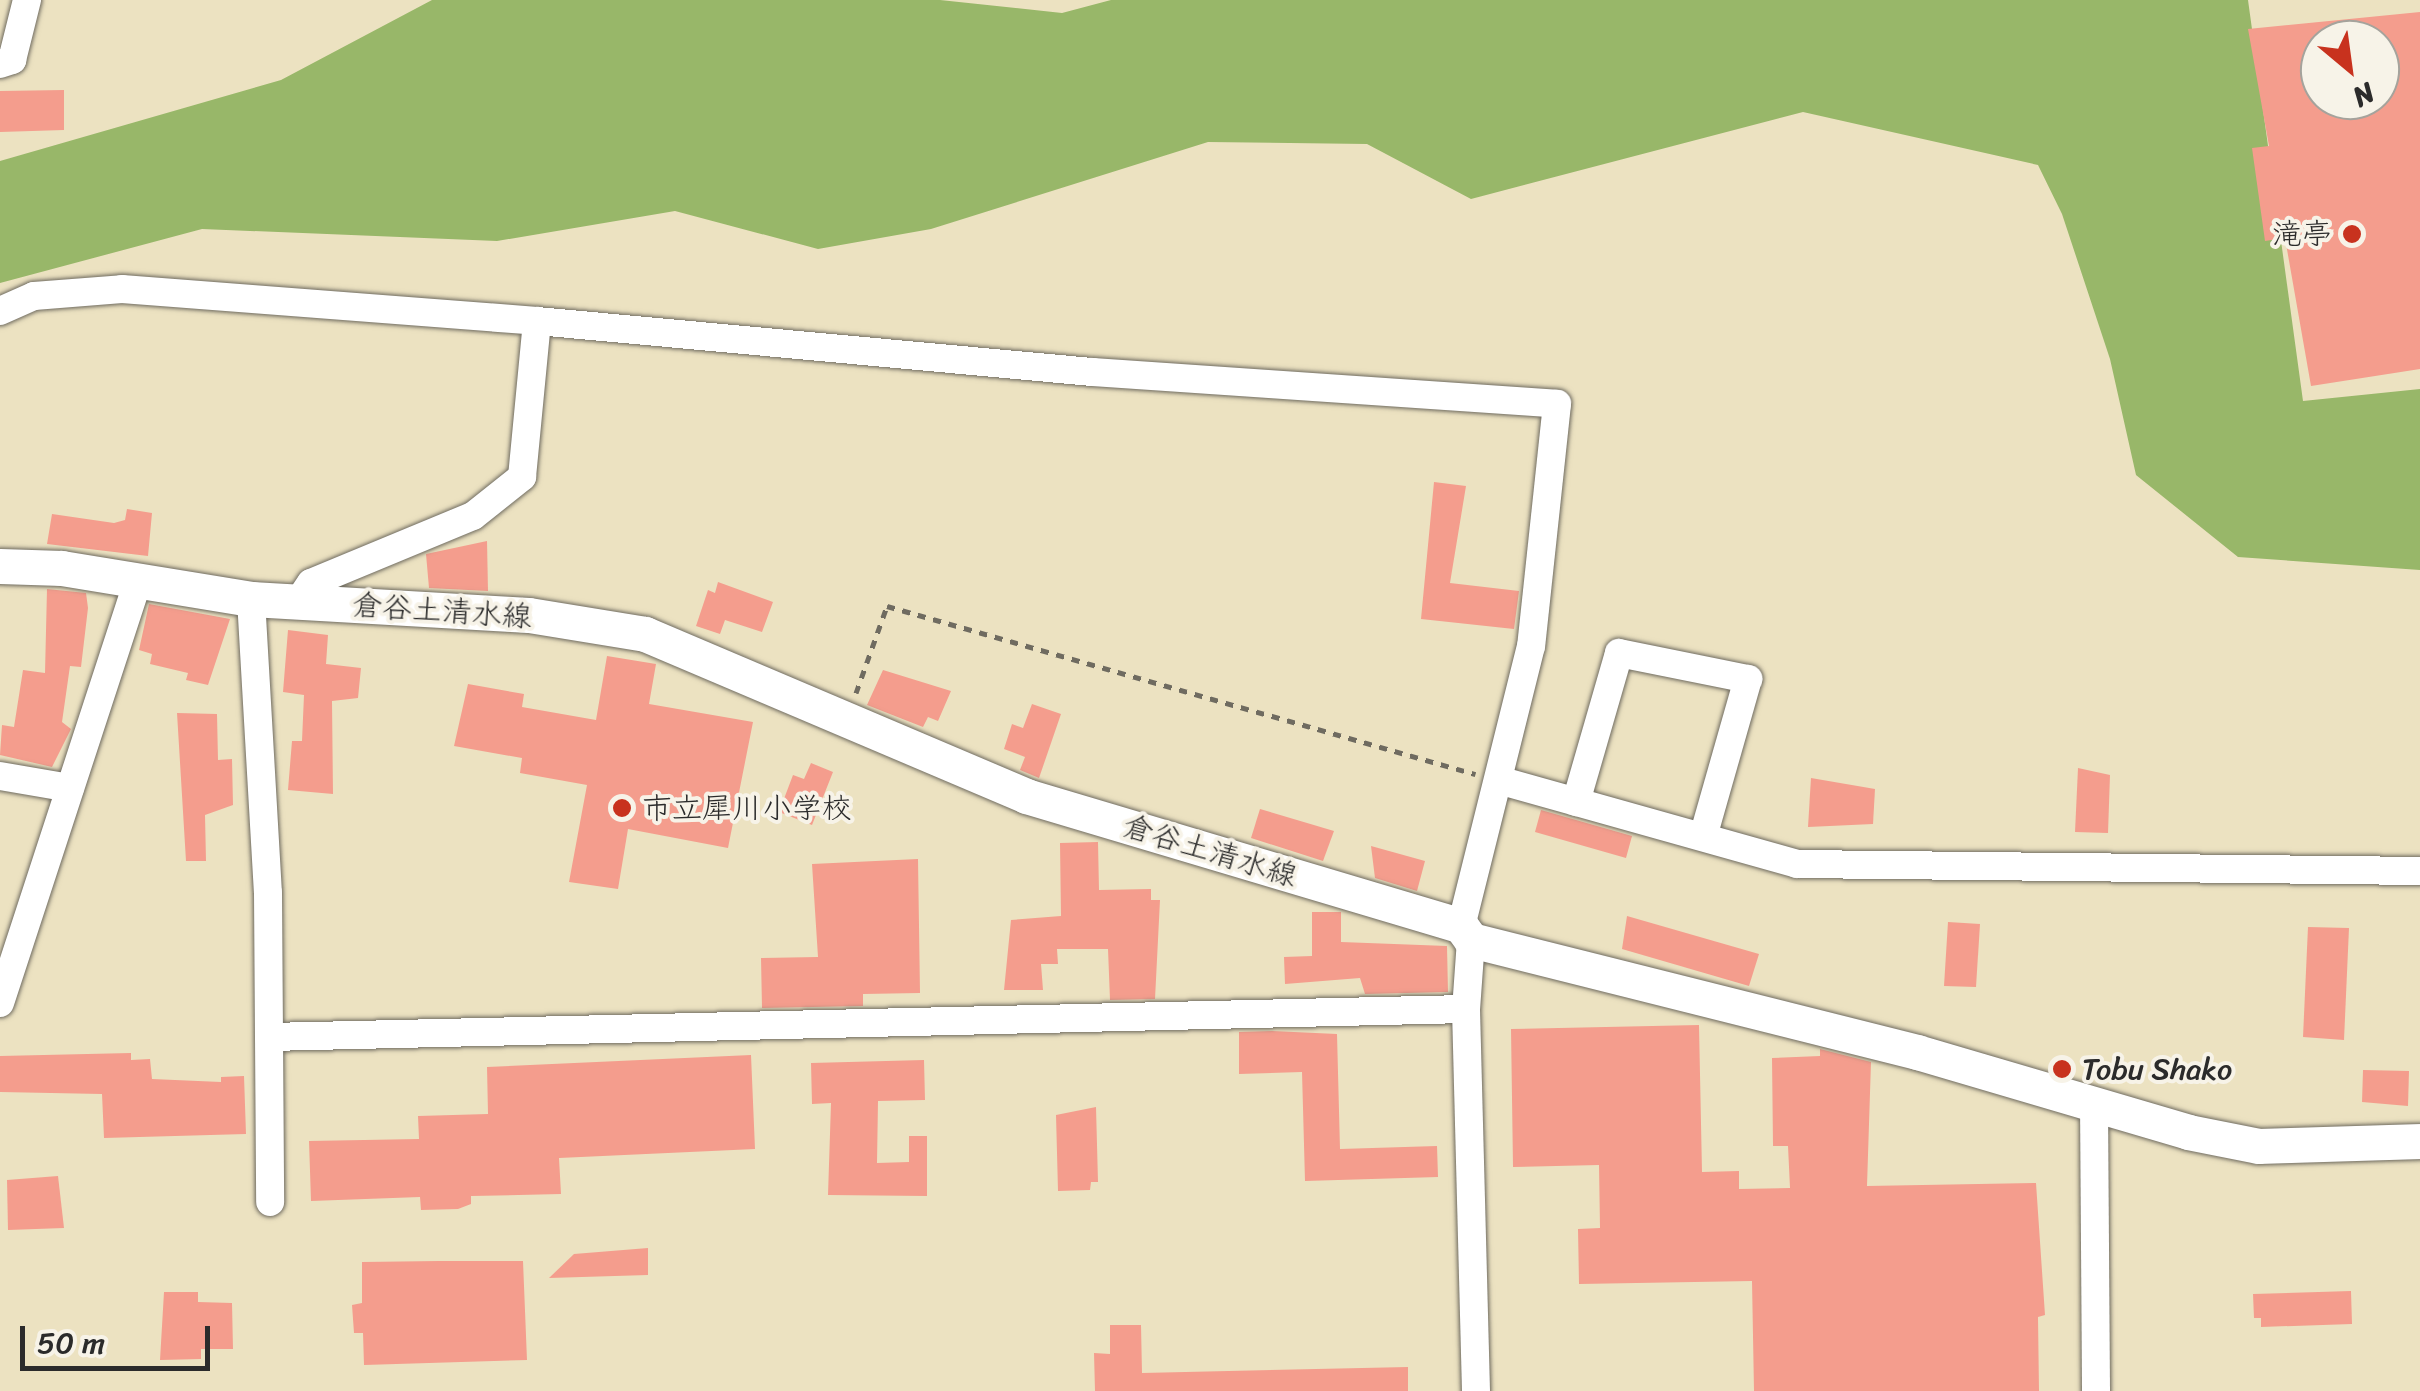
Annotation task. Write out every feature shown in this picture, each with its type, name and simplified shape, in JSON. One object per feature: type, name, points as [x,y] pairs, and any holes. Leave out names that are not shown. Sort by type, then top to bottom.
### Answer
[{"type":"main road","name":"倉谷土清水線","points":[[0,566],[140,578],[251,599],[528,616],[645,634],[1026,796],[1466,933],[2094,1102],[2188,1132],[2259,1146],[2420,1141]]},
{"type":"street","points":[[0,64],[12,60],[27,0]]},
{"type":"street","points":[[0,310],[34,296],[122,289],[537,321],[1092,372],[1558,404],[1532,646],[1466,933],[1476,1391]]},
{"type":"street","points":[[298,602],[311,584],[474,516],[522,477],[537,321]]},
{"type":"street","points":[[0,1003],[10,938],[70,788],[140,578]]},
{"type":"street","points":[[251,599],[269,1037],[270,1202]]},
{"type":"street","points":[[1576,802],[1619,653],[1748,679],[1704,837]]},
{"type":"street","points":[[0,776],[70,788]]},
{"type":"street","points":[[1502,782],[1797,864],[2420,870]]},
{"type":"street","points":[[269,1037],[1466,1009]]},
{"type":"street","points":[[2094,1102],[2096,1391]]},
{"type":"path","points":[[847,719],[887,606],[1502,782]]},
{"type":"green space","points":[[432,0],[940,0],[1062,13],[1111,0],[2248,0],[2303,401],[2420,389],[2420,570],[2238,557],[2136,475],[2110,359],[2062,214],[2038,165],[1803,112],[1471,199],[1367,144],[1208,142],[931,229],[818,249],[675,211],[497,241],[202,229],[0,283],[0,161],[281,80]]},
{"type":"building","name":"滝亭","points":[[2420,12],[2420,369],[2311,386],[2285,238],[2265,241],[2252,148],[2269,146],[2248,29],[2300,24],[2300,120],[2400,120],[2400,20],[2339,20]]},
{"type":"building","points":[[64,90],[64,130],[0,132],[0,91]]},
{"type":"building","points":[[1434,482],[1466,486],[1450,583],[1519,591],[1514,629],[1421,619]]},
{"type":"building","points":[[127,509],[152,513],[148,556],[47,544],[52,514],[114,523],[125,520]]},
{"type":"building","points":[[487,541],[488,591],[429,588],[426,554]]},
{"type":"building","points":[[718,582],[773,602],[762,632],[725,620],[720,634],[696,626],[708,590],[715,593]]},
{"type":"building","points":[[47,589],[86,593],[88,608],[81,667],[70,666],[62,722],[71,729],[52,767],[0,755],[2,725],[14,727],[23,670],[45,673]]},
{"type":"building","points":[[149,604],[230,619],[208,685],[186,680],[188,673],[150,664],[152,654],[139,650]]},
{"type":"building","points":[[288,630],[328,635],[326,664],[361,668],[358,698],[332,701],[333,794],[288,790],[292,741],[302,741],[304,695],[283,692]]},
{"type":"building","points":[[607,656],[656,664],[649,704],[753,722],[728,848],[628,829],[618,889],[569,882],[587,785],[520,773],[522,758],[454,746],[468,684],[524,694],[522,707],[596,720]]},
{"type":"building","points":[[883,670],[951,691],[938,721],[928,717],[923,727],[867,705]]},
{"type":"building","points":[[1032,704],[1061,714],[1039,778],[1020,770],[1025,757],[1004,749],[1012,724],[1023,728]]},
{"type":"building","points":[[177,713],[217,714],[218,760],[232,759],[233,805],[205,815],[206,861],[186,861]]},
{"type":"building","points":[[811,763],[833,772],[812,825],[779,812],[793,775],[804,779]]},
{"type":"building","points":[[2078,768],[2110,775],[2108,833],[2075,832]]},
{"type":"building","points":[[1811,778],[1875,789],[1873,824],[1808,827]]},
{"type":"building","points":[[1260,809],[1334,831],[1323,861],[1251,838]]},
{"type":"building","points":[[1541,810],[1632,836],[1626,858],[1535,832]]},
{"type":"building","points":[[1098,842],[1099,890],[1151,889],[1151,900],[1160,900],[1155,999],[1110,1000],[1108,949],[1057,949],[1058,964],[1041,964],[1043,990],[1004,990],[1011,920],[1061,916],[1060,843]]},
{"type":"building","points":[[1371,846],[1425,861],[1417,891],[1375,878]]},
{"type":"building","points":[[918,859],[920,993],[863,994],[863,1006],[762,1008],[761,958],[818,957],[812,864]]},
{"type":"building","points":[[1312,912],[1341,912],[1341,942],[1447,946],[1448,992],[1365,994],[1360,978],[1285,984],[1284,957],[1312,956]]},
{"type":"building","points":[[1627,916],[1759,954],[1749,986],[1622,949]]},
{"type":"building","points":[[1948,922],[1980,924],[1976,987],[1944,986]]},
{"type":"building","points":[[2308,927],[2349,928],[2344,1040],[2303,1037]]},
{"type":"building","points":[[1699,1025],[1702,1172],[1739,1171],[1739,1189],[1790,1188],[1788,1146],[1773,1146],[1772,1058],[1820,1056],[1820,1049],[1871,1062],[1867,1186],[2036,1183],[2045,1315],[2038,1317],[2039,1391],[1754,1391],[1752,1281],[1579,1284],[1578,1229],[1600,1228],[1599,1165],[1513,1167],[1511,1029]]},
{"type":"building","points":[[1239,1032],[1337,1034],[1340,1149],[1437,1146],[1438,1177],[1305,1181],[1302,1072],[1239,1074]]},
{"type":"building","points":[[131,1053],[131,1060],[150,1059],[152,1079],[221,1082],[221,1077],[244,1076],[246,1134],[104,1138],[102,1094],[0,1092],[0,1056]]},
{"type":"building","points":[[751,1055],[755,1149],[559,1158],[561,1194],[471,1196],[471,1204],[458,1209],[421,1210],[420,1197],[311,1201],[309,1141],[419,1139],[418,1116],[488,1114],[487,1067]]},
{"type":"building","points":[[924,1060],[925,1100],[878,1101],[877,1163],[909,1162],[909,1136],[927,1136],[927,1196],[828,1195],[831,1103],[812,1104],[811,1063]]},
{"type":"building","points":[[2363,1070],[2409,1071],[2408,1106],[2362,1102]]},
{"type":"building","points":[[1096,1107],[1098,1182],[1091,1182],[1090,1190],[1058,1191],[1056,1115]]},
{"type":"building","points":[[58,1176],[64,1228],[8,1230],[7,1180]]},
{"type":"building","points":[[648,1248],[648,1275],[549,1278],[574,1254]]},
{"type":"building","points":[[523,1261],[527,1360],[364,1365],[363,1333],[354,1333],[352,1305],[362,1303],[362,1262]]},
{"type":"building","points":[[2351,1291],[2352,1324],[2261,1327],[2261,1318],[2254,1318],[2253,1294]]},
{"type":"building","points":[[164,1292],[198,1292],[198,1302],[232,1303],[233,1349],[201,1349],[201,1359],[160,1360]]},
{"type":"building","points":[[1110,1325],[1141,1325],[1142,1373],[1408,1367],[1408,1391],[1095,1391],[1094,1353],[1110,1354]]},
{"type":"place","name":"滝亭","points":[[2352,234]]},
{"type":"place","name":"市立犀川小学校","points":[[622,808]]},
{"type":"place","name":"Tobu Shako","points":[[2062,1069]]}]
